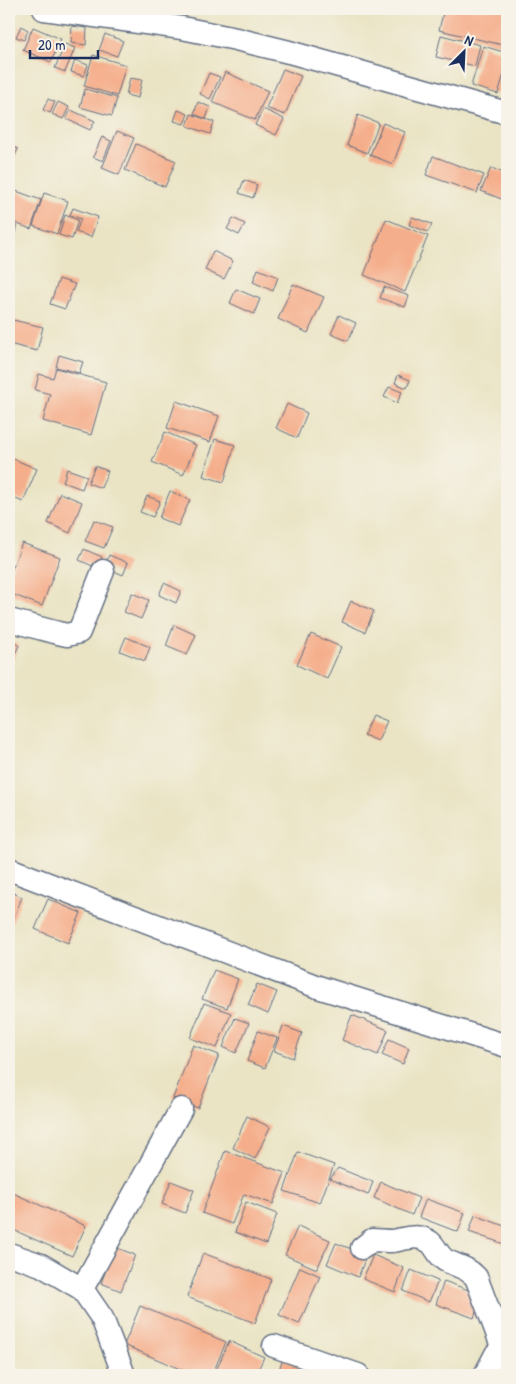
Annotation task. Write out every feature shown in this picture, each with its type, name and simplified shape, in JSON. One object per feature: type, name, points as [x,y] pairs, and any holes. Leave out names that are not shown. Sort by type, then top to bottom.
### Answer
[{"type":"street","points":[[44,9],[182,28],[236,39],[507,113]]},
{"type":"street","points":[[9,620],[58,634],[67,635],[79,632],[103,571]]},
{"type":"street","points":[[9,869],[318,987],[507,1046]]},
{"type":"street","points":[[82,1289],[181,1109]]},
{"type":"street","points":[[362,1248],[372,1240],[390,1241],[418,1236],[429,1242],[436,1248],[440,1256],[446,1260],[471,1271],[476,1277],[505,1345],[496,1354],[485,1375]]},
{"type":"street","points":[[9,1254],[41,1265],[82,1289],[102,1318],[124,1375]]},
{"type":"street","points":[[274,1346],[358,1375]]},
{"type":"building","points":[[444,9],[507,9],[507,46],[439,30]]},
{"type":"building","points":[[21,26],[28,30],[24,40],[16,37]]},
{"type":"building","points":[[72,26],[87,28],[86,45],[71,43]]},
{"type":"building","points":[[33,27],[61,39],[51,62],[23,50]]},
{"type":"building","points":[[105,34],[123,41],[117,56],[99,50]]},
{"type":"building","points":[[441,35],[480,45],[475,66],[436,57]]},
{"type":"building","points":[[65,44],[75,48],[65,72],[55,68]]},
{"type":"building","points":[[483,46],[507,53],[507,64],[498,94],[471,86]]},
{"type":"building","points":[[93,55],[126,65],[117,96],[84,86]]},
{"type":"building","points":[[75,60],[88,65],[84,76],[71,72]]},
{"type":"building","points":[[283,69],[301,76],[285,115],[266,108]]},
{"type":"building","points":[[225,72],[268,91],[255,120],[212,102]]},
{"type":"building","points":[[209,73],[220,77],[210,99],[200,94]]},
{"type":"building","points":[[130,78],[142,80],[138,98],[126,95]]},
{"type":"building","points":[[85,89],[117,98],[112,116],[80,107]]},
{"type":"building","points":[[48,99],[55,102],[50,113],[43,110]]},
{"type":"building","points":[[58,102],[69,107],[63,119],[52,114]]},
{"type":"building","points":[[198,102],[210,107],[206,119],[194,114]]},
{"type":"building","points":[[263,109],[284,119],[276,135],[255,125]]},
{"type":"building","points":[[71,110],[95,121],[90,130],[66,119]]},
{"type":"building","points":[[178,110],[188,114],[184,124],[174,121]]},
{"type":"building","points":[[191,114],[214,122],[210,134],[187,126]]},
{"type":"building","points":[[358,115],[379,123],[367,153],[347,145]]},
{"type":"building","points":[[383,123],[405,132],[393,164],[370,155]]},
{"type":"building","points":[[117,131],[134,138],[119,175],[102,168]]},
{"type":"building","points":[[102,137],[111,141],[103,161],[93,157]]},
{"type":"building","points":[[136,144],[176,161],[165,187],[125,170]]},
{"type":"building","points":[[9,145],[18,149],[9,169]]},
{"type":"building","points":[[433,156],[484,175],[477,193],[426,175]]},
{"type":"building","points":[[491,168],[507,174],[507,191],[504,200],[481,191]]},
{"type":"building","points":[[244,180],[257,185],[253,198],[239,193]]},
{"type":"building","points":[[16,191],[41,200],[31,229],[9,221],[9,213]]},
{"type":"building","points":[[44,193],[68,201],[57,234],[33,226]]},
{"type":"building","points":[[73,208],[98,217],[91,237],[76,232],[81,219],[70,215]]},
{"type":"building","points":[[65,215],[78,220],[72,239],[59,235]]},
{"type":"building","points":[[412,217],[432,224],[428,232],[409,225]]},
{"type":"building","points":[[233,218],[245,224],[239,235],[227,229]]},
{"type":"building","points":[[386,219],[428,236],[405,292],[364,275]]},
{"type":"building","points":[[9,224],[17,226],[11,246],[9,246]]},
{"type":"building","points":[[213,251],[233,261],[224,279],[205,270]]},
{"type":"building","points":[[258,269],[278,277],[273,291],[253,282]]},
{"type":"building","points":[[59,279],[75,284],[65,309],[50,304]]},
{"type":"building","points":[[293,284],[324,297],[308,333],[278,319]]},
{"type":"building","points":[[384,287],[409,296],[405,307],[380,298]]},
{"type":"building","points":[[236,289],[260,299],[254,314],[230,303]]},
{"type":"building","points":[[339,315],[356,323],[348,341],[331,334]]},
{"type":"building","points":[[13,320],[43,327],[37,351],[9,344]]},
{"type":"building","points":[[59,355],[83,362],[79,373],[56,367]]},
{"type":"building","points":[[56,368],[106,382],[91,435],[43,421],[50,394],[35,390],[39,374],[53,378]]},
{"type":"building","points":[[398,375],[410,380],[407,388],[395,383]]},
{"type":"building","points":[[389,387],[402,392],[397,403],[384,397]]},
{"type":"building","points":[[176,401],[219,416],[210,442],[167,428]]},
{"type":"building","points":[[287,404],[307,413],[297,438],[276,428]]},
{"type":"building","points":[[165,432],[196,445],[183,475],[152,462]]},
{"type":"building","points":[[215,439],[235,445],[224,482],[203,476]]},
{"type":"building","points":[[9,457],[37,469],[23,502],[9,496]]},
{"type":"building","points":[[95,466],[108,471],[101,488],[88,483]]},
{"type":"building","points":[[67,469],[87,476],[82,489],[63,482]]},
{"type":"building","points":[[170,491],[190,500],[178,526],[159,518]]},
{"type":"building","points":[[60,493],[82,502],[70,533],[48,523]]},
{"type":"building","points":[[147,496],[160,501],[153,517],[140,512]]},
{"type":"building","points":[[94,520],[113,527],[104,548],[85,541]]},
{"type":"building","points":[[22,543],[60,557],[42,606],[9,593],[9,577]]},
{"type":"building","points":[[84,549],[102,557],[97,568],[79,560]]},
{"type":"building","points":[[109,555],[128,563],[123,575],[105,567]]},
{"type":"building","points":[[164,583],[181,591],[176,603],[159,595]]},
{"type":"building","points":[[132,593],[149,600],[141,619],[124,612]]},
{"type":"building","points":[[351,601],[374,611],[365,632],[342,622]]},
{"type":"building","points":[[174,625],[196,635],[187,655],[166,646]]},
{"type":"building","points":[[311,634],[341,647],[327,679],[297,665]]},
{"type":"building","points":[[126,637],[150,647],[145,661],[120,651]]},
{"type":"building","points":[[9,641],[19,645],[9,669]]},
{"type":"building","points":[[373,715],[387,721],[378,741],[364,735]]},
{"type":"building","points":[[9,891],[22,897],[9,930]]},
{"type":"building","points":[[48,899],[81,913],[68,943],[35,929]]},
{"type":"building","points":[[214,970],[238,979],[227,1008],[202,999]]},
{"type":"building","points":[[257,984],[277,992],[268,1014],[248,1005]]},
{"type":"building","points":[[204,1003],[231,1013],[217,1048],[190,1038]]},
{"type":"building","points":[[352,1015],[388,1030],[378,1055],[342,1040]]},
{"type":"building","points":[[235,1018],[249,1023],[236,1053],[223,1047]]},
{"type":"building","points":[[283,1026],[302,1033],[293,1058],[274,1051]]},
{"type":"building","points":[[258,1031],[277,1038],[265,1068],[247,1061]]},
{"type":"building","points":[[389,1039],[409,1048],[403,1064],[382,1055]]},
{"type":"building","points":[[193,1045],[219,1055],[198,1108],[173,1098]]},
{"type":"building","points":[[247,1116],[270,1127],[255,1159],[233,1148]]},
{"type":"building","points":[[225,1151],[285,1173],[273,1204],[244,1194],[232,1224],[202,1213]]},
{"type":"building","points":[[298,1152],[334,1165],[320,1203],[284,1191]]},
{"type":"building","points":[[338,1168],[373,1182],[368,1195],[330,1179]]},
{"type":"building","points":[[171,1181],[194,1190],[185,1213],[162,1204]]},
{"type":"building","points":[[381,1182],[419,1198],[412,1215],[374,1198]]},
{"type":"building","points":[[13,1193],[86,1226],[72,1256],[9,1228],[9,1202]]},
{"type":"building","points":[[426,1199],[465,1213],[458,1232],[419,1217]]},
{"type":"building","points":[[246,1202],[277,1214],[266,1244],[235,1232]]},
{"type":"building","points":[[475,1215],[507,1227],[507,1245],[469,1232]]},
{"type":"building","points":[[298,1226],[330,1240],[317,1269],[285,1255]]},
{"type":"building","points":[[336,1243],[367,1255],[358,1277],[327,1264]]},
{"type":"building","points":[[115,1247],[135,1255],[121,1291],[101,1283]]},
{"type":"building","points":[[203,1253],[271,1279],[255,1323],[187,1297]]},
{"type":"building","points":[[373,1255],[404,1268],[395,1292],[363,1279]]},
{"type":"building","points":[[300,1267],[320,1276],[299,1324],[279,1315]]},
{"type":"building","points":[[411,1270],[438,1281],[429,1302],[403,1291]]},
{"type":"building","points":[[444,1281],[482,1295],[474,1318],[436,1304]]},
{"type":"building","points":[[140,1306],[226,1342],[212,1375],[194,1375],[124,1345]]},
{"type":"building","points":[[229,1341],[264,1357],[258,1370],[267,1375],[214,1375]]},
{"type":"building","points":[[283,1359],[301,1365],[297,1375],[277,1375]]},
{"type":"building","points":[[499,1364],[507,1367],[507,1375],[495,1375]]},
{"type":"building","points":[[304,1366],[332,1375],[301,1375]]}]
